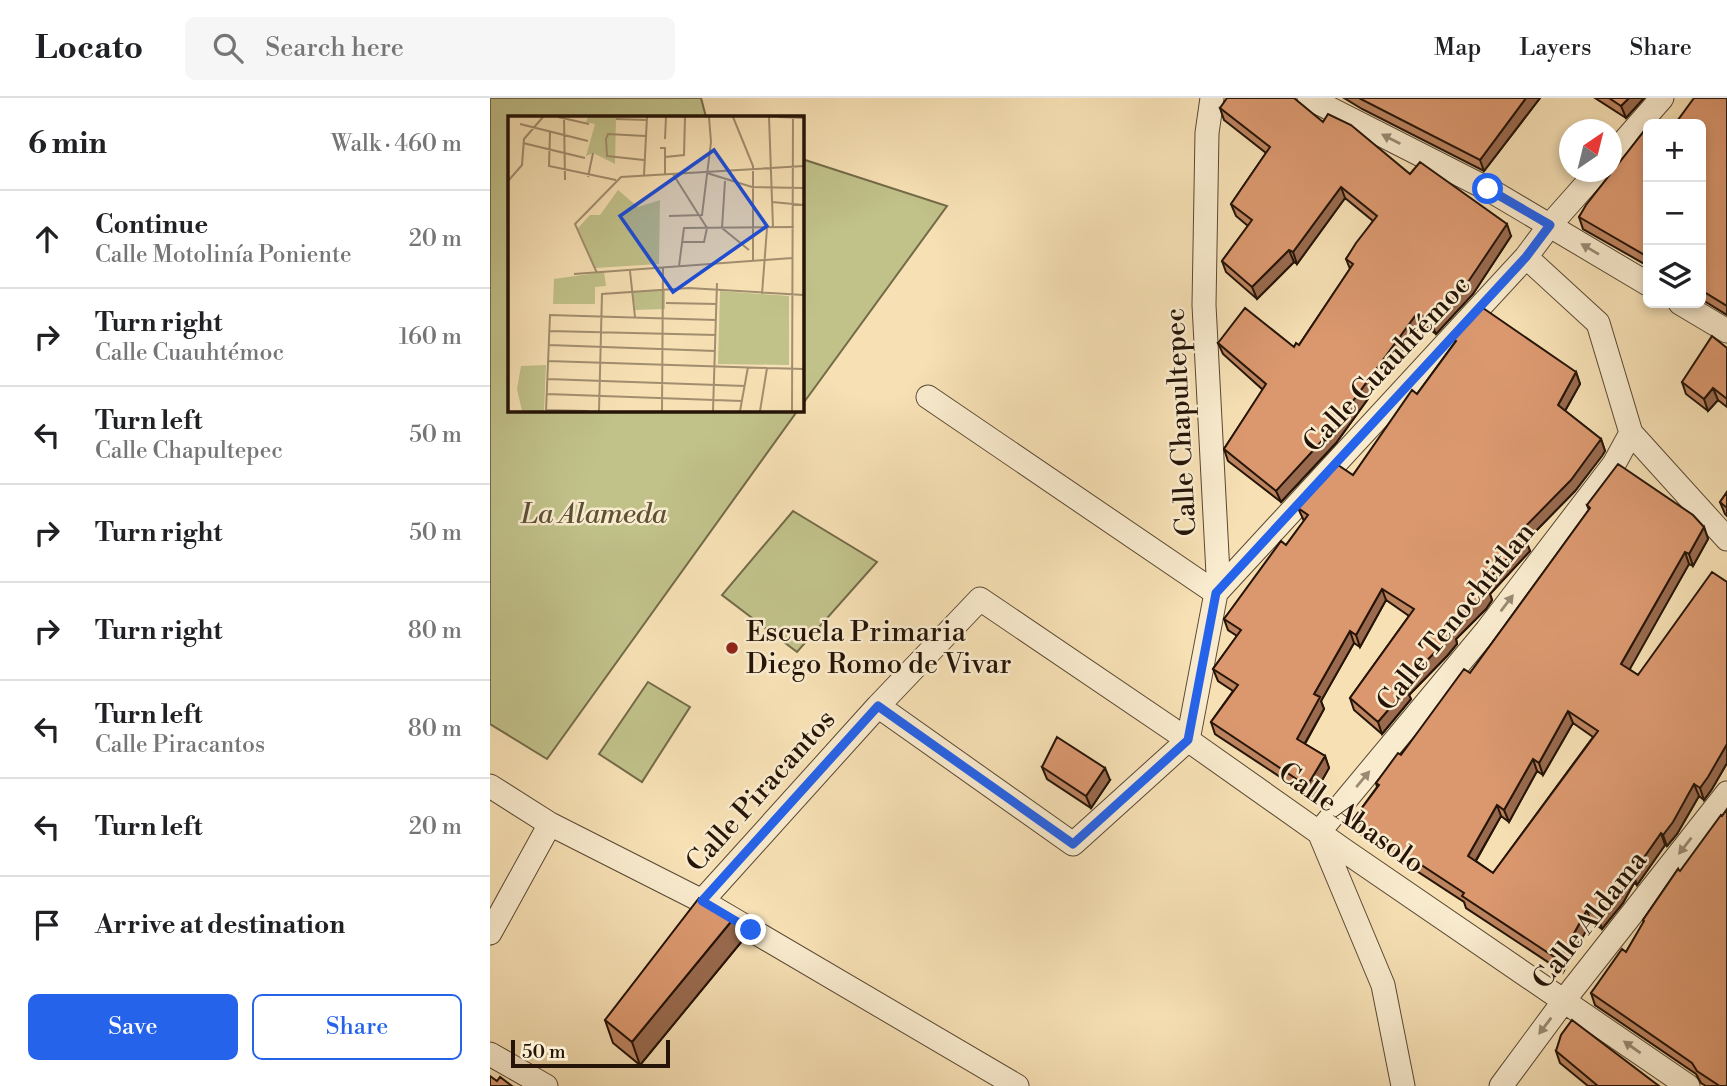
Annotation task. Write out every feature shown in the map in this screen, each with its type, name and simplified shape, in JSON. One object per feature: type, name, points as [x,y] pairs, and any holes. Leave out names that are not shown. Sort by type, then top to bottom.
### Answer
[{"type":"street","name":"Calle Chapultepec","points":[[1188,740],[1218,574],[1204,305],[1206,133],[1212,98]]},
{"type":"street","points":[[1309,98],[1488,189],[1643,281]]},
{"type":"street","points":[[1622,144],[1662,98]]},
{"type":"street","name":"Calle Cuauhtémoc","points":[[1216,593],[1526,257],[1588,182]]},
{"type":"street","points":[[1526,257],[1598,323],[1631,433],[1727,538]]},
{"type":"street","points":[[1688,308],[1727,331]]},
{"type":"street","points":[[928,397],[1216,593]]},
{"type":"street","name":"Calle Tenochtitlan","points":[[1319,832],[1486,630],[1614,464],[1631,433]]},
{"type":"street","name":"Calle Abasolo","points":[[980,600],[1188,740],[1688,1086]]},
{"type":"street","name":"Calle Piracantos","points":[[702,901],[878,706],[980,600]]},
{"type":"street","points":[[878,706],[1073,844],[1188,740]]},
{"type":"street","points":[[490,786],[550,824],[702,901],[1017,1086]]},
{"type":"street","name":"Calle Aldama","points":[[1501,1086],[1727,793]]},
{"type":"street","points":[[490,933],[550,824]]},
{"type":"street","points":[[1319,832],[1383,985],[1403,1086]]},
{"type":"street","points":[[490,1054],[546,1086]]},
{"type":"green space","name":"La Alameda","points":[[490,98],[701,98],[706,116],[508,116],[508,411],[797,411],[547,759],[490,724]]},
{"type":"green space","points":[[803,159],[947,206],[803,404]]},
{"type":"green space","points":[[793,511],[877,562],[797,652],[722,595]]},
{"type":"green space","points":[[648,682],[690,707],[642,782],[599,754]]},
{"type":"building","points":[[1227,98],[1294,98],[1323,122],[1328,114],[1351,125],[1410,174],[1420,162],[1507,224],[1468,282],[1431,323],[1418,312],[1331,431],[1276,491],[1224,449],[1266,384],[1218,343],[1245,308],[1294,347],[1296,343],[1299,345],[1353,264],[1346,259],[1377,216],[1341,187],[1293,252],[1289,250],[1252,287],[1222,261],[1252,220],[1231,204],[1270,147],[1220,108]]},
{"type":"building","points":[[1359,98],[1526,98],[1480,160]]},
{"type":"building","points":[[1609,98],[1629,98],[1621,106]]},
{"type":"building","points":[[1694,98],[1727,98],[1727,306],[1706,293],[1706,119],[1679,119]]},
{"type":"building","points":[[1643,132],[1643,254],[1579,217],[1604,182],[1622,182],[1622,159]]},
{"type":"building","points":[[1483,308],[1576,372],[1558,405],[1601,439],[1571,480],[1518,534],[1525,539],[1484,584],[1488,588],[1450,629],[1453,632],[1443,644],[1403,685],[1407,688],[1378,722],[1350,698],[1414,609],[1382,589],[1356,635],[1350,631],[1314,694],[1320,697],[1297,739],[1325,756],[1307,786],[1211,722],[1238,685],[1213,669],[1241,630],[1224,619],[1281,541],[1286,545],[1308,515],[1298,508],[1338,465],[1353,475],[1412,390],[1417,394],[1456,341],[1454,339]]},
{"type":"building","points":[[1712,336],[1727,348],[1727,399],[1713,388],[1704,399],[1682,382]]},
{"type":"building","points":[[1618,464],[1693,515],[1704,527],[1689,554],[1685,552],[1621,664],[1638,675],[1712,572],[1727,582],[1727,744],[1700,788],[1694,784],[1673,822],[1663,835],[1661,833],[1633,873],[1630,871],[1619,891],[1598,917],[1587,910],[1559,960],[1353,820],[1398,753],[1401,755],[1464,669],[1470,673],[1590,508],[1587,505]],"holes":[[[1568,711],[1598,731],[1493,873],[1468,856],[1497,805],[1504,810],[1533,759],[1539,763]]]},
{"type":"building","points":[[1727,492],[1727,508],[1720,502]]},
{"type":"building","points":[[1057,737],[1105,768],[1086,796],[1042,767]]},
{"type":"building","points":[[1727,809],[1727,1086],[1717,1086],[1697,1071],[1692,1063],[1591,993],[1622,949],[1626,952],[1643,920],[1678,869],[1680,871]]},
{"type":"building","points":[[699,898],[734,918],[632,1042],[605,1020]]},
{"type":"building","points":[[1572,1020],[1659,1086],[1598,1086],[1556,1051],[1561,1035]]},
{"type":"building","points":[[490,1076],[497,1081],[500,1077],[512,1086],[490,1086]]},
{"type":"place","name":"Escuela Primaria Diego Romo de Vivar","points":[[732,648]]},
{"type":"route","points":[[751,930],[702,901],[878,706],[1073,844],[1188,740],[1216,593],[1526,257],[1550,225],[1488,189]]}]
